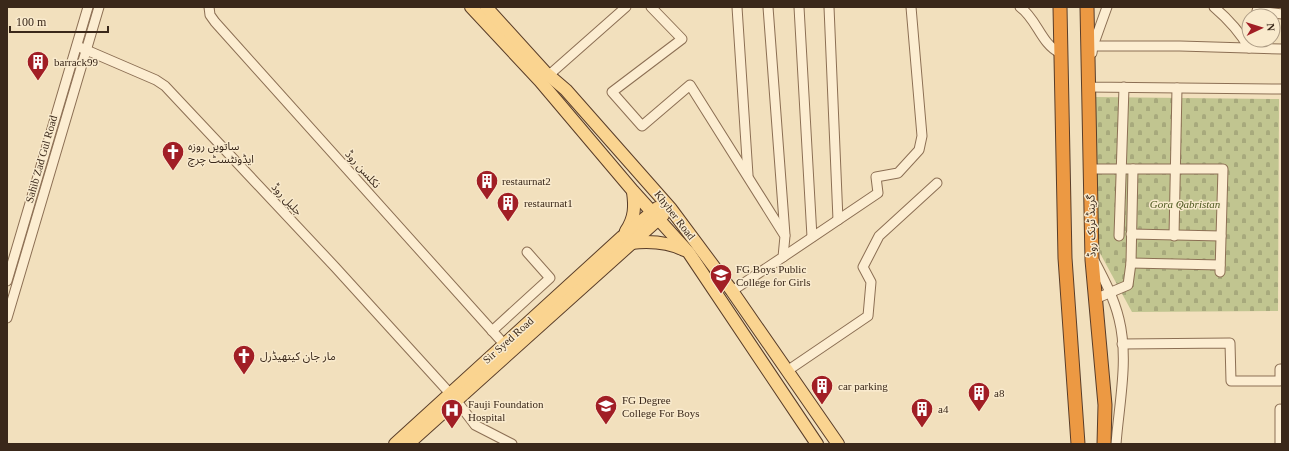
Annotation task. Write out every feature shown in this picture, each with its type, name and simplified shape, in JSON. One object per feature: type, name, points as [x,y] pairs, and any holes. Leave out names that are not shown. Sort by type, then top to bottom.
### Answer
[{"type":"highway","points":[[1060,7],[1065,258],[1078,444]]},
{"type":"highway","name":"گرینڈ ٹرنک روڈ","points":[[1087,7],[1092,256],[1105,405],[1104,444]]},
{"type":"highway","points":[[1105,405],[1108,444]]},
{"type":"main road","name":"Khyber Road","points":[[471,7],[540,81],[654,216],[688,253],[816,444]]},
{"type":"main road","name":"Khyber Road","points":[[486,7],[548,75],[566,90],[668,205],[732,291],[838,444]]},
{"type":"main road","points":[[627,240],[635,205],[633,191]]},
{"type":"main road","points":[[627,240],[668,205]]},
{"type":"main road","points":[[627,240],[675,245],[688,253]]},
{"type":"main road","name":"Sir Syed Road","points":[[395,444],[453,397],[627,240]]},
{"type":"main road","name":"Sir Syed Road","points":[[408,444],[504,344],[627,240]]},
{"type":"street","name":"Sahib Zad Gul Road","points":[[7,281],[88,7]]},
{"type":"street","name":"Sahib Zad Gul Road","points":[[7,318],[99,7]]},
{"type":"street","name":"نکلسن روڈ","points":[[210,7],[210,15],[216,22],[504,344]]},
{"type":"street","points":[[548,75],[626,7]]},
{"type":"street","points":[[651,7],[682,39],[612,92],[642,126],[690,85],[785,236]]},
{"type":"street","points":[[737,7],[748,176]]},
{"type":"street","points":[[768,7],[785,236],[783,257]]},
{"type":"street","points":[[799,7],[812,237]]},
{"type":"street","points":[[829,7],[838,220]]},
{"type":"street","points":[[732,291],[878,193],[876,177],[898,173],[919,150],[922,136],[910,7]]},
{"type":"street","points":[[1020,7],[1026,12],[1039,32],[1053,49],[1060,53]]},
{"type":"street","points":[[1107,7],[1093,46],[1088,87],[1282,89]]},
{"type":"street","points":[[1214,7],[1226,17],[1241,35]]},
{"type":"street","points":[[1258,7],[1257,10],[1282,14]]},
{"type":"street","name":"جلیل روڈ","points":[[77,46],[156,80],[165,86],[340,273],[453,397],[475,425],[512,444]]},
{"type":"street","points":[[1093,46],[1241,48]]},
{"type":"street","points":[[1249,48],[1282,49]]},
{"type":"street","points":[[1119,236],[1124,87]]},
{"type":"street","points":[[1174,236],[1177,88]]},
{"type":"street","points":[[1090,169],[1223,169],[1220,269],[1131,263]]},
{"type":"street","points":[[1095,299],[1128,285],[1131,263],[1133,169]]},
{"type":"street","points":[[787,371],[868,316],[871,282],[863,267],[879,236],[937,183]]},
{"type":"street","points":[[1131,234],[1221,236]]},
{"type":"street","points":[[492,330],[550,278],[527,252]]},
{"type":"street","points":[[1092,256],[1110,293],[1119,320],[1123,354],[1116,444]]},
{"type":"street","points":[[1122,344],[1230,344],[1231,381],[1280,381],[1280,369],[1282,369]]},
{"type":"street","points":[[1280,409],[1280,444]]},
{"type":"green space","name":"Gora Qabristan","points":[[1096,97],[1279,99],[1278,311],[1132,312],[1095,244],[1091,205]]},
{"type":"place","name":"barrack99","points":[[38,82]]},
{"type":"place","name":"ساتویں روزہ ایڈونٹسٹ چرچ","points":[[173,172]]},
{"type":"place","name":"restaurnat2","points":[[487,200]]},
{"type":"place","name":"restaurnat1","points":[[508,222]]},
{"type":"place","name":"FG Boys Public College for Girls","points":[[721,294]]},
{"type":"place","name":"مار جان کیتھیڈرل","points":[[244,376]]},
{"type":"place","name":"car parking","points":[[822,406]]},
{"type":"place","name":"a8","points":[[979,412]]},
{"type":"place","name":"FG Degree College For Boys","points":[[606,426]]},
{"type":"place","name":"a4","points":[[922,428]]},
{"type":"place","name":"Fauji Foundation Hospital","points":[[452,430]]}]
